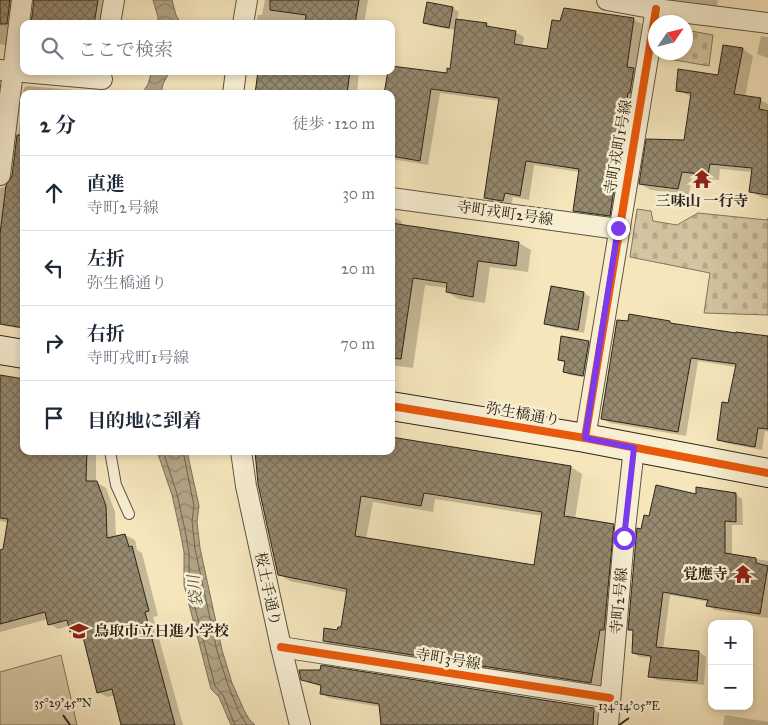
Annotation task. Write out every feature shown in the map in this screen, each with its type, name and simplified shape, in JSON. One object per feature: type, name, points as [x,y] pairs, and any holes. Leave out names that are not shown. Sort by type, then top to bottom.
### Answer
[{"type":"street","points":[[0,175],[7,70],[22,0]]},
{"type":"street","points":[[111,20],[114,0]]},
{"type":"street","points":[[244,20],[247,0]]},
{"type":"street","points":[[607,0],[656,9],[768,23]]},
{"type":"street","name":"寺町戎町1号線","points":[[585,438],[618,228],[656,9]]},
{"type":"street","points":[[7,70],[20,72]]},
{"type":"street","points":[[50,75],[102,81]]},
{"type":"street","points":[[234,90],[235,75]]},
{"type":"street","name":"寺町戎町2号線","points":[[395,199],[618,228]]},
{"type":"street","points":[[0,350],[20,353]]},
{"type":"street","name":"弥生橋通り","points":[[395,407],[585,438],[768,473]]},
{"type":"street","name":"寺町2号線","points":[[608,725],[634,448]]},
{"type":"street","name":"桜土手通り","points":[[242,455],[246,486],[300,725]]},
{"type":"street","name":"寺町3号線","points":[[281,647],[610,698]]},
{"type":"lane","points":[[111,455],[116,485],[129,514]]},
{"type":"green space","points":[[693,31],[713,35],[709,66],[675,60],[693,60]]},
{"type":"green space","points":[[637,209],[651,211],[653,221],[677,225],[698,213],[767,220],[768,218],[768,315],[704,313],[710,273],[630,257]]},
{"type":"green space","points":[[61,655],[77,725],[0,725],[0,672]]},
{"type":"water","points":[[153,0],[172,0],[179,20],[158,20]]},
{"type":"water","points":[[151,75],[168,75],[162,90],[144,90]]},
{"type":"water","name":"袋川","points":[[158,455],[188,455],[199,506],[197,522],[200,548],[222,650],[232,683],[244,710],[255,725],[231,725],[219,697],[211,689],[184,585],[184,552],[172,495]]},
{"type":"building","points":[[0,0],[10,0],[7,24],[0,24]]},
{"type":"building","points":[[34,0],[98,0],[95,20],[32,20]]},
{"type":"building","points":[[270,0],[359,0],[356,20],[305,20],[306,15],[270,10]]},
{"type":"building","points":[[427,2],[453,7],[449,28],[423,23]]},
{"type":"building","points":[[564,8],[634,18],[627,67],[634,68],[630,93],[628,93],[610,216],[573,211],[579,169],[526,161],[520,196],[505,193],[503,201],[484,198],[499,98],[431,89],[420,161],[395,157],[395,90],[385,90],[387,75],[395,75],[395,66],[447,73],[447,68],[450,69],[456,19],[487,23],[486,26],[516,31],[514,44],[547,49],[552,20],[560,21]]},
{"type":"building","points":[[723,45],[743,48],[734,94],[761,98],[759,109],[768,111],[768,195],[749,192],[752,168],[710,164],[708,175],[682,172],[678,189],[639,184],[646,139],[684,140],[691,93],[676,91],[678,69],[718,75]]},
{"type":"building","points":[[257,75],[349,75],[348,90],[256,90]]},
{"type":"building","points":[[17,135],[20,135],[20,327],[0,324],[0,234],[6,185],[12,176]]},
{"type":"building","points":[[395,224],[519,242],[516,266],[478,261],[473,297],[446,292],[447,283],[413,278],[401,359],[395,358]]},
{"type":"building","points":[[551,286],[584,292],[578,330],[544,324]]},
{"type":"building","points":[[629,314],[670,321],[670,323],[768,336],[768,429],[758,428],[755,447],[717,440],[722,402],[728,403],[736,364],[691,358],[678,432],[601,419],[617,320],[628,321]]},
{"type":"building","points":[[561,336],[589,341],[583,376],[563,372],[565,361],[558,360]]},
{"type":"building","name":"鳥取市立日進小学校","points":[[0,375],[20,378],[20,455],[87,455],[86,481],[97,481],[106,506],[107,538],[125,534],[129,547],[132,546],[149,611],[145,612],[175,725],[121,725],[112,689],[97,693],[81,629],[70,632],[67,620],[48,625],[45,612],[0,624],[0,550],[3,549],[8,519],[0,518]]},
{"type":"building","points":[[395,438],[571,466],[564,516],[614,524],[604,630],[600,630],[591,683],[323,641],[324,628],[337,630],[338,627],[341,627],[347,589],[278,575],[258,484],[255,455],[395,455]],"holes":[[[424,493],[542,512],[534,565],[355,536],[361,496],[421,506]]]},
{"type":"building","points":[[656,485],[696,494],[696,487],[736,493],[736,522],[725,521],[725,553],[756,558],[756,563],[768,566],[760,614],[706,606],[708,600],[663,592],[656,647],[699,651],[697,681],[648,677],[651,656],[632,653],[633,630],[628,630],[637,528],[641,529],[644,515],[649,516]]},
{"type":"building","points":[[321,665],[594,708],[593,725],[381,725],[379,704],[320,694],[321,685],[301,680],[299,670],[320,670]]},
{"type":"cycle path","points":[[585,438],[656,9]]},
{"type":"cycle path","points":[[395,407],[585,438],[768,473]]},
{"type":"cycle path","points":[[281,647],[610,698]]},
{"type":"place","name":"三味山 一行寺","points":[[702,179]]},
{"type":"place","name":"覚應寺","points":[[743,574]]},
{"type":"place","name":"鳥取市立日進小学校","points":[[79,631]]},
{"type":"route","points":[[618,228],[585,438],[634,448],[624,538]]}]
